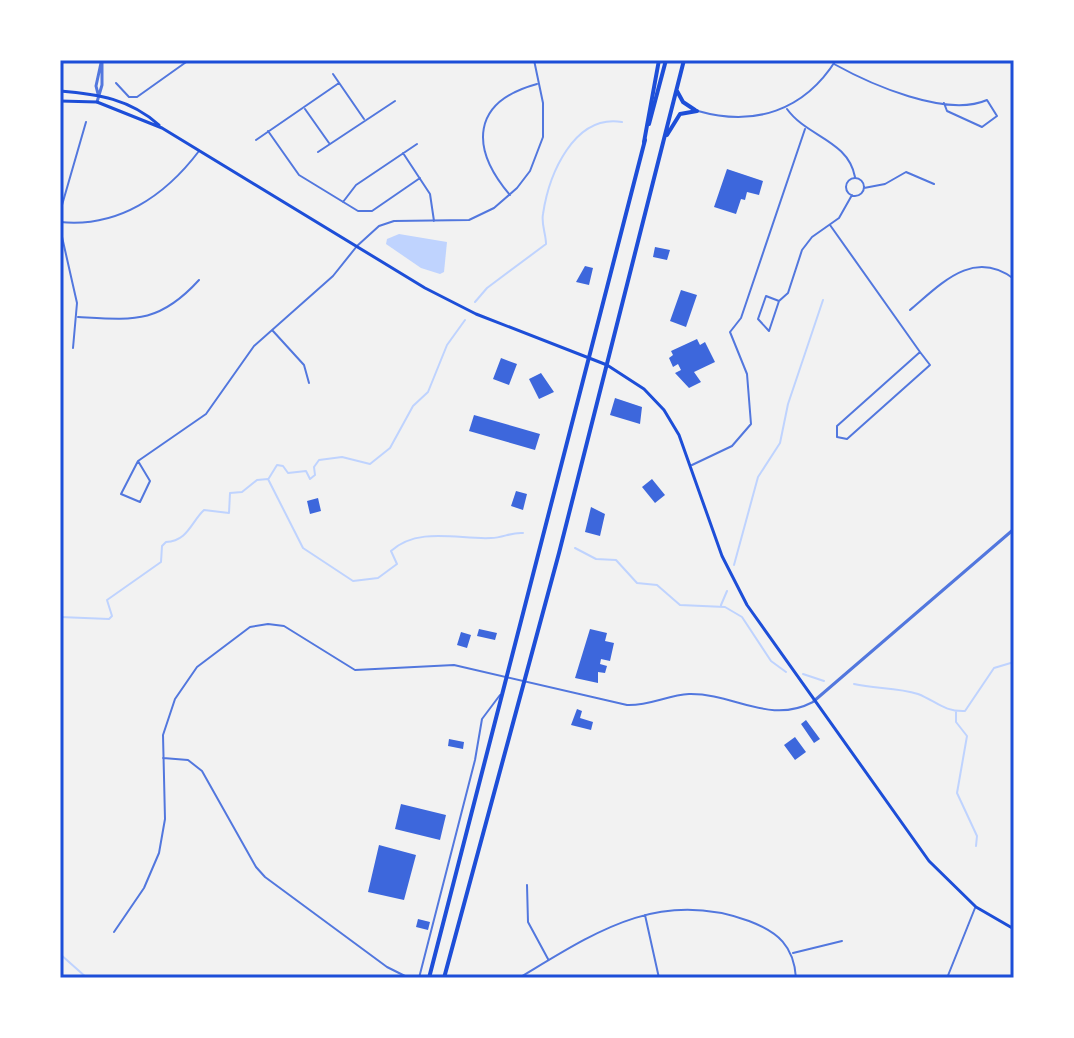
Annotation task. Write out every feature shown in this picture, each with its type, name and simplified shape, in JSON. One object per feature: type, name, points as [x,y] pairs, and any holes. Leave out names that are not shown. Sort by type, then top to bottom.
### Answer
[{"type":"main road","points":[[644,142],[659,60]]},
{"type":"main road","points":[[429,978],[666,60]]},
{"type":"main road","points":[[444,978],[607,365],[684,60]]},
{"type":"main road","points":[[676,89],[683,102],[697,111]]},
{"type":"main road","points":[[60,91],[98,94],[131,105],[162,128],[462,308],[607,365],[656,401],[679,435],[732,579],[814,701],[922,852],[976,907],[1014,929]]},
{"type":"main road","points":[[60,101],[97,102],[162,128]]},
{"type":"main road","points":[[663,144],[677,117],[697,111]]},
{"type":"street","points":[[97,102],[102,60]]},
{"type":"street","points":[[116,83],[129,97],[137,97],[189,60]]},
{"type":"street","points":[[138,461],[150,481],[140,502],[121,494],[138,461],[206,414],[223,394],[247,354],[333,276],[357,246],[379,226],[394,221],[469,220],[510,195],[530,171],[541,145],[544,117],[534,60]]},
{"type":"street","points":[[697,111],[739,119],[786,108],[812,89],[835,62],[875,84],[944,103],[976,104],[987,100],[997,116],[982,127],[947,111],[944,103]]},
{"type":"street","points":[[333,74],[365,120]]},
{"type":"street","points":[[256,140],[339,83]]},
{"type":"street","points":[[510,195],[489,168],[483,125],[495,105],[538,84]]},
{"type":"street","points":[[318,152],[395,101]]},
{"type":"street","points":[[304,108],[329,144]]},
{"type":"street","points":[[786,108],[805,129],[839,148],[851,162],[855,177],[862,181],[864,188],[860,195],[852,195]]},
{"type":"street","points":[[60,212],[86,122]]},
{"type":"street","points":[[690,465],[732,446],[751,424],[747,374],[730,332],[741,318],[805,129]]},
{"type":"street","points":[[268,131],[299,175],[358,211],[368,212],[420,178]]},
{"type":"street","points":[[342,202],[356,185],[417,144]]},
{"type":"street","points":[[60,222],[101,220],[141,205],[177,177],[199,150]]},
{"type":"street","points":[[403,153],[433,203],[434,222]]},
{"type":"street","points":[[864,188],[885,184],[906,172],[934,184]]},
{"type":"street","points":[[852,195],[845,186],[855,177]]},
{"type":"street","points":[[779,301],[766,296],[758,319],[769,331],[779,301],[788,293],[802,250],[844,212],[852,195]]},
{"type":"street","points":[[830,225],[930,365],[847,439],[837,437],[837,426],[920,352]]},
{"type":"street","points":[[60,228],[73,278],[78,317],[73,348]]},
{"type":"street","points":[[910,310],[948,278],[967,268],[988,266],[1014,279]]},
{"type":"street","points":[[78,317],[135,319],[157,314],[176,304],[199,280]]},
{"type":"street","points":[[272,330],[304,365],[309,383]]},
{"type":"street","points":[[114,932],[144,888],[159,853],[165,819],[162,758],[167,717],[188,677],[215,650],[260,624],[294,631],[355,670],[454,665],[627,705],[647,705],[692,694],[771,712],[788,711],[814,701],[1014,529]]},
{"type":"street","points":[[419,978],[475,760],[482,719],[501,694]]},
{"type":"street","points":[[162,758],[188,760],[198,766],[256,867],[270,882],[387,967],[409,978]]},
{"type":"street","points":[[527,885],[528,922],[548,960]]},
{"type":"street","points":[[947,978],[976,907]]},
{"type":"street","points":[[519,978],[608,927],[645,913],[688,909],[725,914],[771,931],[792,953],[796,978]]},
{"type":"street","points":[[645,913],[659,978]]},
{"type":"street","points":[[792,953],[842,941]]},
{"type":"water","points":[[399,234],[447,242],[444,272],[440,274],[421,268],[386,244],[387,239]]},
{"type":"building","points":[[727,169],[763,181],[759,195],[747,192],[736,214],[714,207]]},
{"type":"building","points":[[655,247],[670,250],[667,260],[653,257]]},
{"type":"building","points":[[585,266],[593,268],[589,285],[576,282]]},
{"type":"building","points":[[681,290],[697,295],[686,327],[670,321]]},
{"type":"building","points":[[697,339],[700,345],[705,342],[715,362],[694,372],[701,382],[689,388],[675,373],[681,370],[678,364],[673,367],[669,358],[673,355],[671,351]]},
{"type":"building","points":[[501,358],[517,364],[509,385],[493,379]]},
{"type":"building","points":[[541,373],[554,392],[539,399],[529,379]]},
{"type":"building","points":[[615,398],[642,407],[640,424],[610,415]]},
{"type":"building","points":[[474,415],[540,434],[535,450],[469,431]]},
{"type":"building","points":[[652,479],[665,495],[655,503],[642,487]]},
{"type":"building","points":[[516,491],[527,494],[523,510],[511,506]]},
{"type":"building","points":[[318,498],[321,511],[310,514],[307,501]]},
{"type":"building","points":[[591,507],[605,514],[600,536],[585,532]]},
{"type":"building","points":[[479,629],[497,633],[495,640],[477,636]]},
{"type":"building","points":[[590,629],[607,633],[605,641],[614,643],[610,661],[601,659],[600,664],[607,666],[605,673],[598,672],[598,683],[575,678]]},
{"type":"building","points":[[461,632],[471,635],[467,648],[457,645]]},
{"type":"building","points":[[577,709],[582,711],[580,718],[593,722],[591,730],[571,725]]},
{"type":"building","points":[[806,720],[820,739],[814,743],[801,724]]},
{"type":"building","points":[[795,737],[806,752],[795,760],[784,745]]},
{"type":"building","points":[[449,739],[464,742],[463,749],[448,746]]},
{"type":"building","points":[[401,804],[446,815],[440,840],[395,829]]},
{"type":"building","points":[[379,845],[416,855],[404,900],[368,892]]},
{"type":"building","points":[[418,919],[430,922],[428,930],[416,927]]},
{"type":"waterway","points":[[475,302],[487,288],[546,244],[543,218],[546,198],[558,165],[577,137],[590,127],[605,122],[622,122]]},
{"type":"waterway","points":[[734,565],[758,477],[780,443],[788,404],[823,300]]},
{"type":"waterway","points":[[269,478],[277,465],[283,466],[288,473],[306,471],[310,479],[315,475],[314,467],[319,460],[342,457],[370,464],[390,448],[413,406],[428,392],[447,345],[465,320]]},
{"type":"waterway","points":[[60,617],[109,619],[112,616],[107,600],[161,562],[162,546],[166,542],[184,535],[204,510],[229,513],[230,493],[242,492],[257,480],[268,479],[303,548],[353,581],[378,578],[397,564],[391,551],[414,539],[427,536],[491,538],[523,533]]},
{"type":"waterway","points":[[575,548],[596,559],[616,560],[637,583],[657,585],[680,605],[725,607],[742,617],[771,661],[786,672]]},
{"type":"waterway","points":[[721,605],[727,591]]},
{"type":"waterway","points":[[854,684],[910,692],[946,708],[965,711],[994,668],[1014,662]]},
{"type":"waterway","points":[[803,674],[824,681]]},
{"type":"waterway","points":[[956,712],[956,722],[967,736],[957,793],[977,836],[976,846]]},
{"type":"waterway","points":[[60,954],[87,978]]}]
